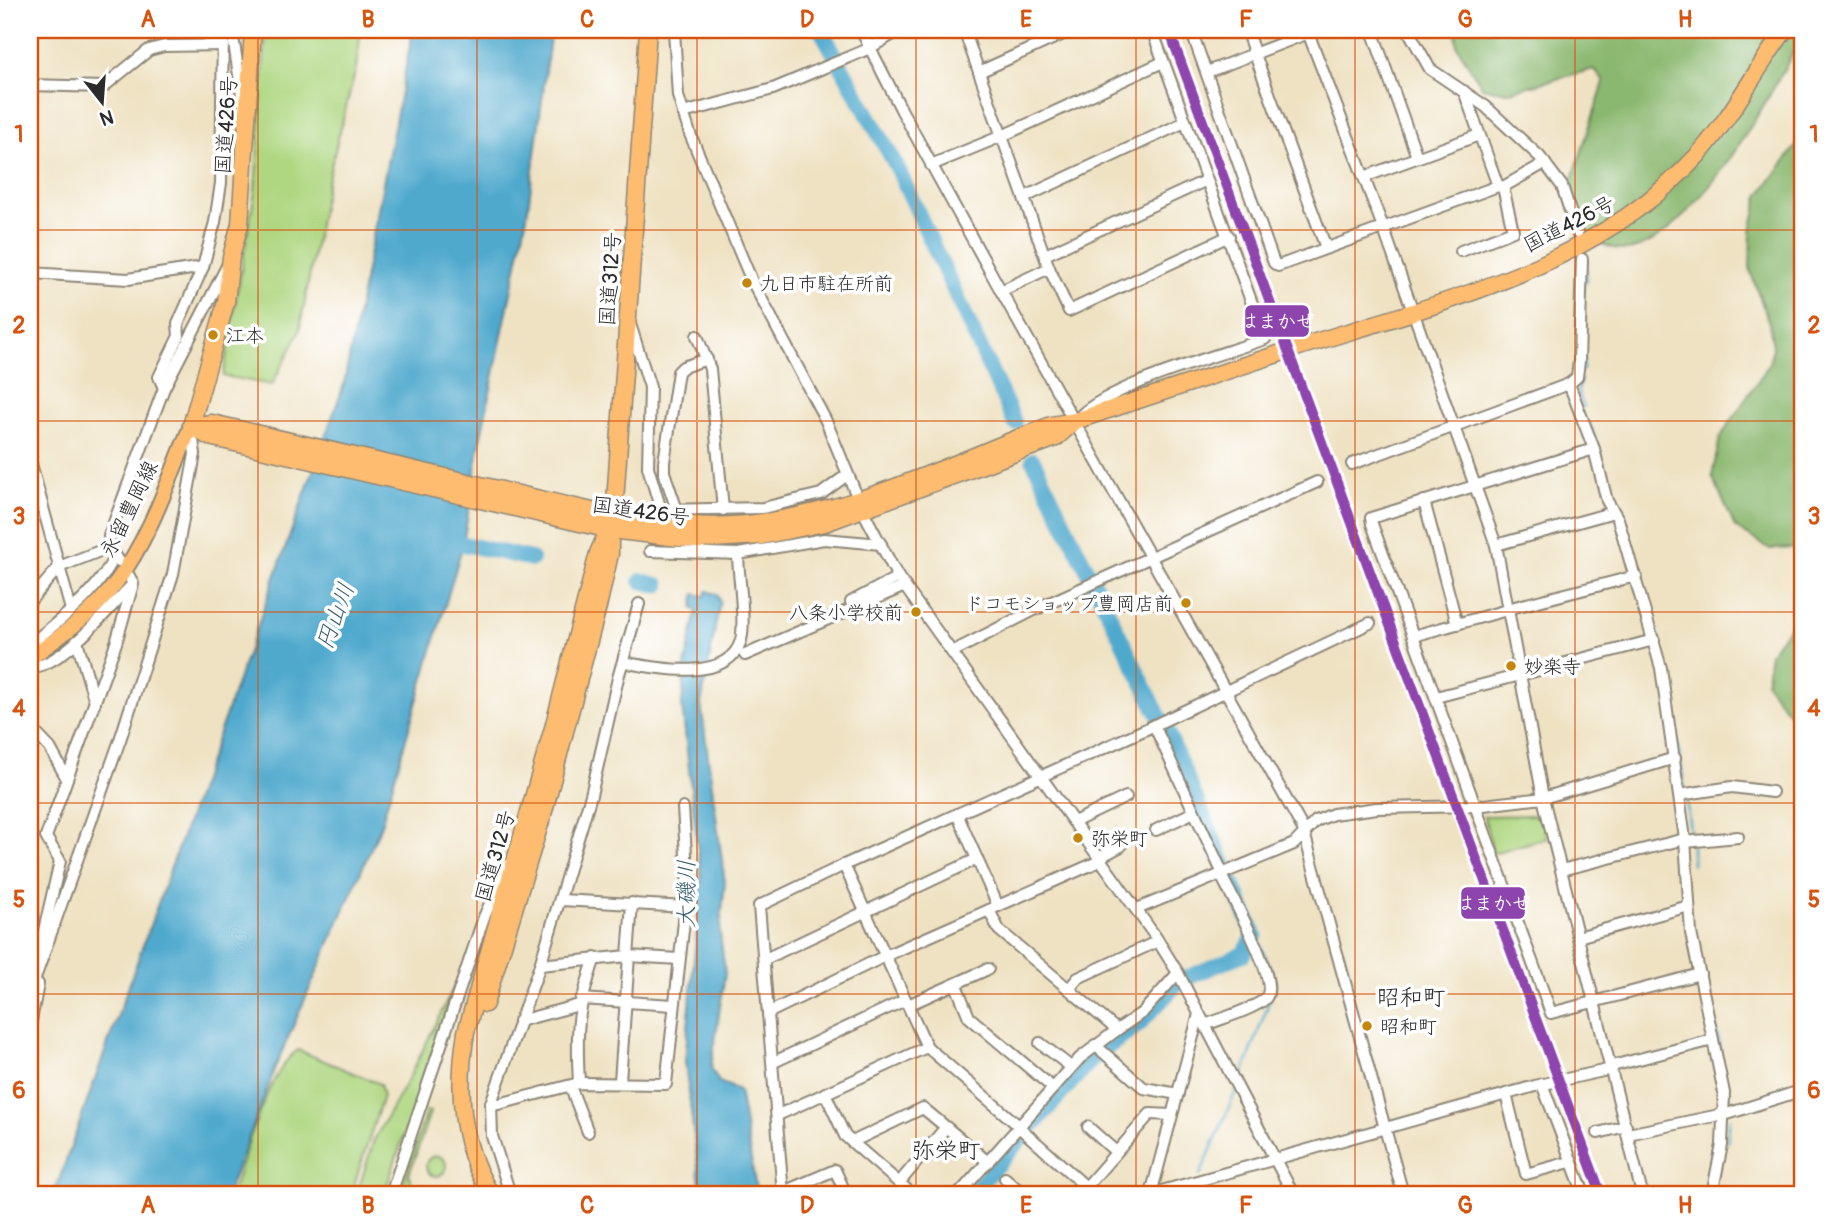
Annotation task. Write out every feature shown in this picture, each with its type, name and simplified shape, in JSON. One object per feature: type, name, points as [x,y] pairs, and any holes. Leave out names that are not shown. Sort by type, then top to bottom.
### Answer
[{"type":"highway","name":"国道426号","points":[[253,30],[240,224],[226,302],[191,426],[659,535],[697,540],[761,536],[825,523],[860,505],[1056,438],[1075,421],[1412,312],[1483,287],[1565,253],[1598,237],[1647,204],[1717,134],[1785,30]]},
{"type":"highway","name":"国道312号","points":[[493,1194],[475,1163],[462,1114],[459,1073],[466,1032],[554,728],[598,553],[612,523],[648,30]]},
{"type":"main road","name":"永留豊岡線","points":[[30,657],[76,624],[115,584],[149,525],[191,426]]},
{"type":"street","points":[[164,388],[159,377],[179,336],[178,324],[203,267],[215,222],[221,183],[223,30]]},
{"type":"street","points":[[232,30],[242,106],[248,113]]},
{"type":"street","points":[[674,30],[678,96],[683,113],[751,279],[826,421],[860,505],[901,581],[1138,909],[1178,973],[1293,1194]]},
{"type":"street","points":[[861,30],[868,49],[931,165],[1304,831],[1403,1194]]},
{"type":"street","points":[[683,113],[773,89],[868,49],[900,30]]},
{"type":"street","points":[[964,30],[1049,268],[1069,311],[1228,236]]},
{"type":"street","points":[[979,72],[1051,34],[1072,30]]},
{"type":"street","points":[[1075,421],[1091,405],[1116,392],[1265,339],[1152,30]]},
{"type":"street","points":[[1191,30],[1274,263],[1278,266],[1501,187],[1545,163]]},
{"type":"street","points":[[1246,30],[1326,248]]},
{"type":"street","points":[[1372,30],[1417,157]]},
{"type":"street","points":[[1408,30],[1430,69],[1464,91],[1517,133],[1545,163],[1562,186],[1577,233]]},
{"type":"street","points":[[1207,72],[1311,31],[1477,485],[1496,545],[1543,798],[1642,1194]]},
{"type":"street","points":[[30,85],[103,87],[149,50],[164,46],[224,45]]},
{"type":"street","points":[[931,165],[1002,136],[1163,62]]},
{"type":"street","points":[[1461,251],[1513,231],[1501,187],[1464,91]]},
{"type":"street","points":[[1025,197],[1185,122]]},
{"type":"street","points":[[1364,177],[1479,135]]},
{"type":"street","points":[[1045,255],[1208,180]]},
{"type":"street","points":[[30,645],[106,575],[115,554],[109,536],[164,388],[232,257]]},
{"type":"street","points":[[1352,464],[1569,384],[1577,377],[1581,259]]},
{"type":"street","points":[[30,274],[128,279],[203,267]]},
{"type":"street","points":[[1001,291],[1049,268]]},
{"type":"street","points":[[628,321],[650,387],[648,467],[659,535]]},
{"type":"street","points":[[697,336],[708,359],[723,510]]},
{"type":"street","points":[[677,510],[664,472],[664,461],[678,372],[683,367],[708,359]]},
{"type":"street","points":[[1569,384],[1594,449],[1607,501],[1614,512],[1636,576],[1654,640],[1675,758],[1685,841],[1689,906],[1724,1093],[1724,1115],[1712,1194]]},
{"type":"street","points":[[30,992],[120,740],[173,574],[195,454],[191,426]]},
{"type":"street","points":[[1594,449],[1371,518],[1551,1013],[1700,974]]},
{"type":"street","points":[[30,460],[71,610]]},
{"type":"street","points":[[677,510],[763,508],[804,500],[821,494],[847,475]]},
{"type":"street","points":[[952,652],[1034,610],[1152,559],[1317,482]]},
{"type":"street","points":[[1424,501],[1457,624]]},
{"type":"street","points":[[659,535],[677,510]]},
{"type":"street","points":[[1496,545],[1614,512]]},
{"type":"street","points":[[659,535],[738,554],[824,539],[881,544]]},
{"type":"street","points":[[30,601],[59,567],[115,554]]},
{"type":"street","points":[[623,662],[678,670],[714,668],[727,658],[741,640],[738,554]]},
{"type":"street","points":[[1413,636],[1636,576]]},
{"type":"street","points":[[30,667],[50,660],[77,640],[131,580],[95,702],[46,837],[60,861],[38,956],[41,964],[30,1026]]},
{"type":"street","points":[[745,655],[846,611],[852,601],[901,581]]},
{"type":"street","points":[[510,1194],[492,1136],[491,1103],[561,900],[591,795],[639,604]]},
{"type":"street","points":[[846,1194],[835,1170],[783,1193],[759,905],[1370,623]]},
{"type":"street","points":[[77,640],[95,702]]},
{"type":"street","points":[[1436,696],[1654,640]]},
{"type":"street","points":[[1154,725],[1269,977],[1267,997],[1205,1025]]},
{"type":"street","points":[[30,727],[50,748],[66,777]]},
{"type":"street","points":[[1138,909],[1294,844],[1316,821],[1353,811],[1475,806],[1543,798],[1675,758]]},
{"type":"street","points":[[1679,795],[1732,787],[1772,792]]},
{"type":"street","points":[[1074,822],[1126,797]]},
{"type":"street","points":[[491,1103],[499,1104],[575,1084],[620,1081],[666,1084],[688,886],[683,808]]},
{"type":"street","points":[[1156,830],[1194,812]]},
{"type":"street","points":[[957,814],[977,859],[999,930],[1117,1030]]},
{"type":"street","points":[[1561,870],[1685,841],[1738,837]]},
{"type":"street","points":[[770,1012],[885,956],[1101,858],[1121,846]]},
{"type":"street","points":[[765,959],[977,859]]},
{"type":"street","points":[[391,1194],[484,917],[507,865]]},
{"type":"street","points":[[844,865],[927,1047],[1022,1130],[1085,1191],[1150,1114],[1172,1115]]},
{"type":"street","points":[[561,900],[686,907]]},
{"type":"street","points":[[620,1081],[632,903]]},
{"type":"street","points":[[1578,937],[1689,906]]},
{"type":"street","points":[[1069,989],[1078,978],[1158,941]]},
{"type":"street","points":[[540,965],[628,956],[679,959]]},
{"type":"street","points":[[587,1132],[575,1084],[576,1026],[580,1002],[595,958]]},
{"type":"street","points":[[774,1062],[988,969]]},
{"type":"street","points":[[960,1194],[988,1162],[1022,1130],[1071,1067],[1099,1049],[1117,1030],[1143,1012],[1178,973]]},
{"type":"street","points":[[956,985],[969,1017],[1053,1088]]},
{"type":"street","points":[[519,1021],[580,1002],[673,1005]]},
{"type":"street","points":[[1199,1014],[1151,1194],[1191,1189],[1276,1161],[1506,1094],[1713,1040]]},
{"type":"street","points":[[1041,1044],[1071,1067]]},
{"type":"street","points":[[778,1115],[927,1047]]},
{"type":"street","points":[[1099,1049],[1144,1088],[1178,1094]]},
{"type":"street","points":[[1542,1084],[1584,1194]]},
{"type":"street","points":[[1598,1133],[1724,1115],[1803,1090]]},
{"type":"street","points":[[825,1093],[845,1136],[912,1194]]},
{"type":"street","points":[[1506,1094],[1525,1174],[1570,1162]]},
{"type":"street","points":[[852,1142],[923,1108],[988,1162]]},
{"type":"street","points":[[899,1183],[946,1127]]},
{"type":"street","points":[[1088,1127],[1116,1152]]},
{"type":"street","points":[[1005,1178],[1023,1194]]},
{"type":"green space","points":[[266,30],[361,30],[356,68],[326,186],[299,333],[272,385],[223,376],[255,191]]},
{"type":"green space","points":[[1456,30],[1803,30],[1803,47],[1795,49],[1746,134],[1701,196],[1677,222],[1652,241],[1624,250],[1592,241],[1569,190],[1604,82],[1594,69],[1507,92],[1482,87],[1457,46]]},
{"type":"green space","points":[[1803,137],[1803,548],[1770,549],[1735,527],[1712,476],[1720,438],[1769,364],[1773,347],[1770,326],[1750,270],[1751,231],[1759,196]]},
{"type":"green space","points":[[1803,608],[1803,718],[1788,712],[1766,683],[1770,653]]},
{"type":"green space","points":[[1533,815],[1544,822],[1546,838],[1493,853],[1484,816]]},
{"type":"green space","points":[[455,985],[384,1194],[357,1194],[374,1140],[411,1074]]},
{"type":"green space","points":[[298,1050],[380,1084],[383,1096],[351,1194],[232,1194],[267,1094],[287,1060]]},
{"type":"green space","points":[[426,1111],[430,1112],[409,1175],[415,1194],[400,1194]]},
{"type":"green space","points":[[436,1156],[443,1159],[446,1166],[443,1173],[436,1176],[429,1173],[426,1166],[429,1159]]},
{"type":"water","name":"円山川","points":[[413,30],[551,30],[527,216],[481,436],[463,544],[380,828],[277,1063],[227,1194],[54,1194],[344,384]]},
{"type":"water","points":[[707,591],[717,594],[720,602],[701,704],[725,883],[720,932],[725,974],[711,1068],[719,1082],[739,1090],[757,1194],[701,1194],[685,1062],[701,878],[682,706],[685,666],[697,610],[693,609],[695,594],[705,596]]},
{"type":"waterway","points":[[821,30],[897,167],[1015,423]]},
{"type":"waterway","points":[[1429,56],[1434,64],[1464,85]]},
{"type":"waterway","points":[[1507,120],[1525,137]]},
{"type":"waterway","points":[[1550,161],[1564,181]]},
{"type":"waterway","points":[[1586,283],[1587,258]]},
{"type":"waterway","points":[[1583,370],[1584,352]]},
{"type":"waterway","points":[[1581,380],[1578,390],[1583,407]]},
{"type":"waterway","points":[[1589,423],[1599,449]]},
{"type":"waterway","points":[[30,442],[33,456]]},
{"type":"waterway","points":[[971,1194],[1095,1056],[1137,1026],[1174,987],[1189,977],[1243,954],[1255,936],[1168,734],[1033,460]]},
{"type":"waterway","points":[[1611,496],[1623,518]]},
{"type":"waterway","points":[[1627,531],[1663,656]]},
{"type":"waterway","name":"大磯川","points":[[445,536],[463,544],[532,559]]},
{"type":"waterway","name":"大磯川","points":[[641,581],[658,585]]},
{"type":"waterway","points":[[1669,690],[1685,790]]},
{"type":"waterway","points":[[1686,797],[1691,839]]},
{"type":"waterway","points":[[1692,846],[1692,864]]},
{"type":"waterway","points":[[1260,944],[1275,978],[1272,989]]},
{"type":"waterway","points":[[1705,974],[1721,1053]]},
{"type":"waterway","points":[[1239,1085],[1270,999]]},
{"type":"waterway","points":[[1200,1175],[1236,1091]]},
{"type":"waterway","points":[[1729,1094],[1731,1108]]},
{"type":"waterway","points":[[1727,1143],[1730,1118]]},
{"type":"waterway","points":[[1192,1194],[1196,1184]]},
{"type":"transit line","name":"はまかぜ","points":[[1169,30],[1601,1194]]},
{"type":"place","name":"九日市駐在所前","points":[[747,283]]},
{"type":"place","name":"江本","points":[[213,335]]},
{"type":"place","name":"ドコモショップ豊岡店前","points":[[1186,603]]},
{"type":"place","name":"八条小学校前","points":[[916,612]]},
{"type":"place","name":"妙楽寺","points":[[1511,666]]},
{"type":"place","name":"弥栄町","points":[[1078,838]]},
{"type":"place","name":"昭和町","points":[[1367,1026]]},
{"type":"district","name":"昭和町","points":[[1411,997]]},
{"type":"district","name":"弥栄町","points":[[946,1150]]}]
